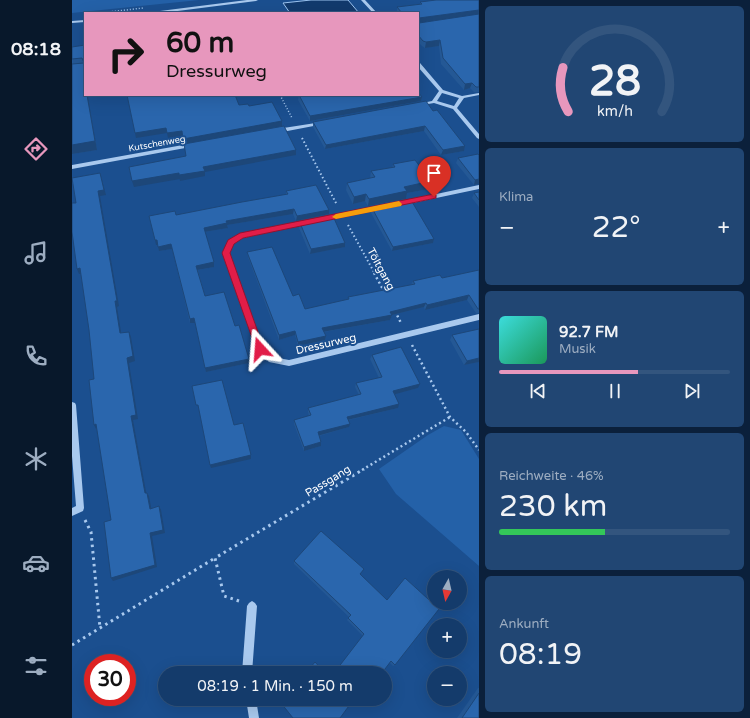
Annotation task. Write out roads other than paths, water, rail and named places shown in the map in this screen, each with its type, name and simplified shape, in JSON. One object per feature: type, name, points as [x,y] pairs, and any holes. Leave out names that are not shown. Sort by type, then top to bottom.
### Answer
[{"type":"street","points":[[160,12],[256,0]]},
{"type":"street","points":[[363,0],[374,12]]},
{"type":"street","points":[[72,22],[84,21]]},
{"type":"street","points":[[419,65],[441,91],[462,97],[479,94]]},
{"type":"street","points":[[434,102],[441,91]]},
{"type":"street","points":[[455,108],[462,97]]},
{"type":"street","points":[[412,106],[434,102],[455,108],[479,137]]},
{"type":"street","points":[[274,131],[328,122]]},
{"type":"street","name":"Kutschenweg","points":[[72,167],[204,144]]},
{"type":"street","points":[[396,204],[479,188]]},
{"type":"street","name":"Dressurweg","points":[[388,206],[240,236],[231,242],[226,253],[260,349],[271,360],[289,362],[479,317]]},
{"type":"street","points":[[72,405],[80,508],[72,512]]},
{"type":"street","points":[[248,666],[252,606]]},
{"type":"street","points":[[252,706],[254,718]]}]
